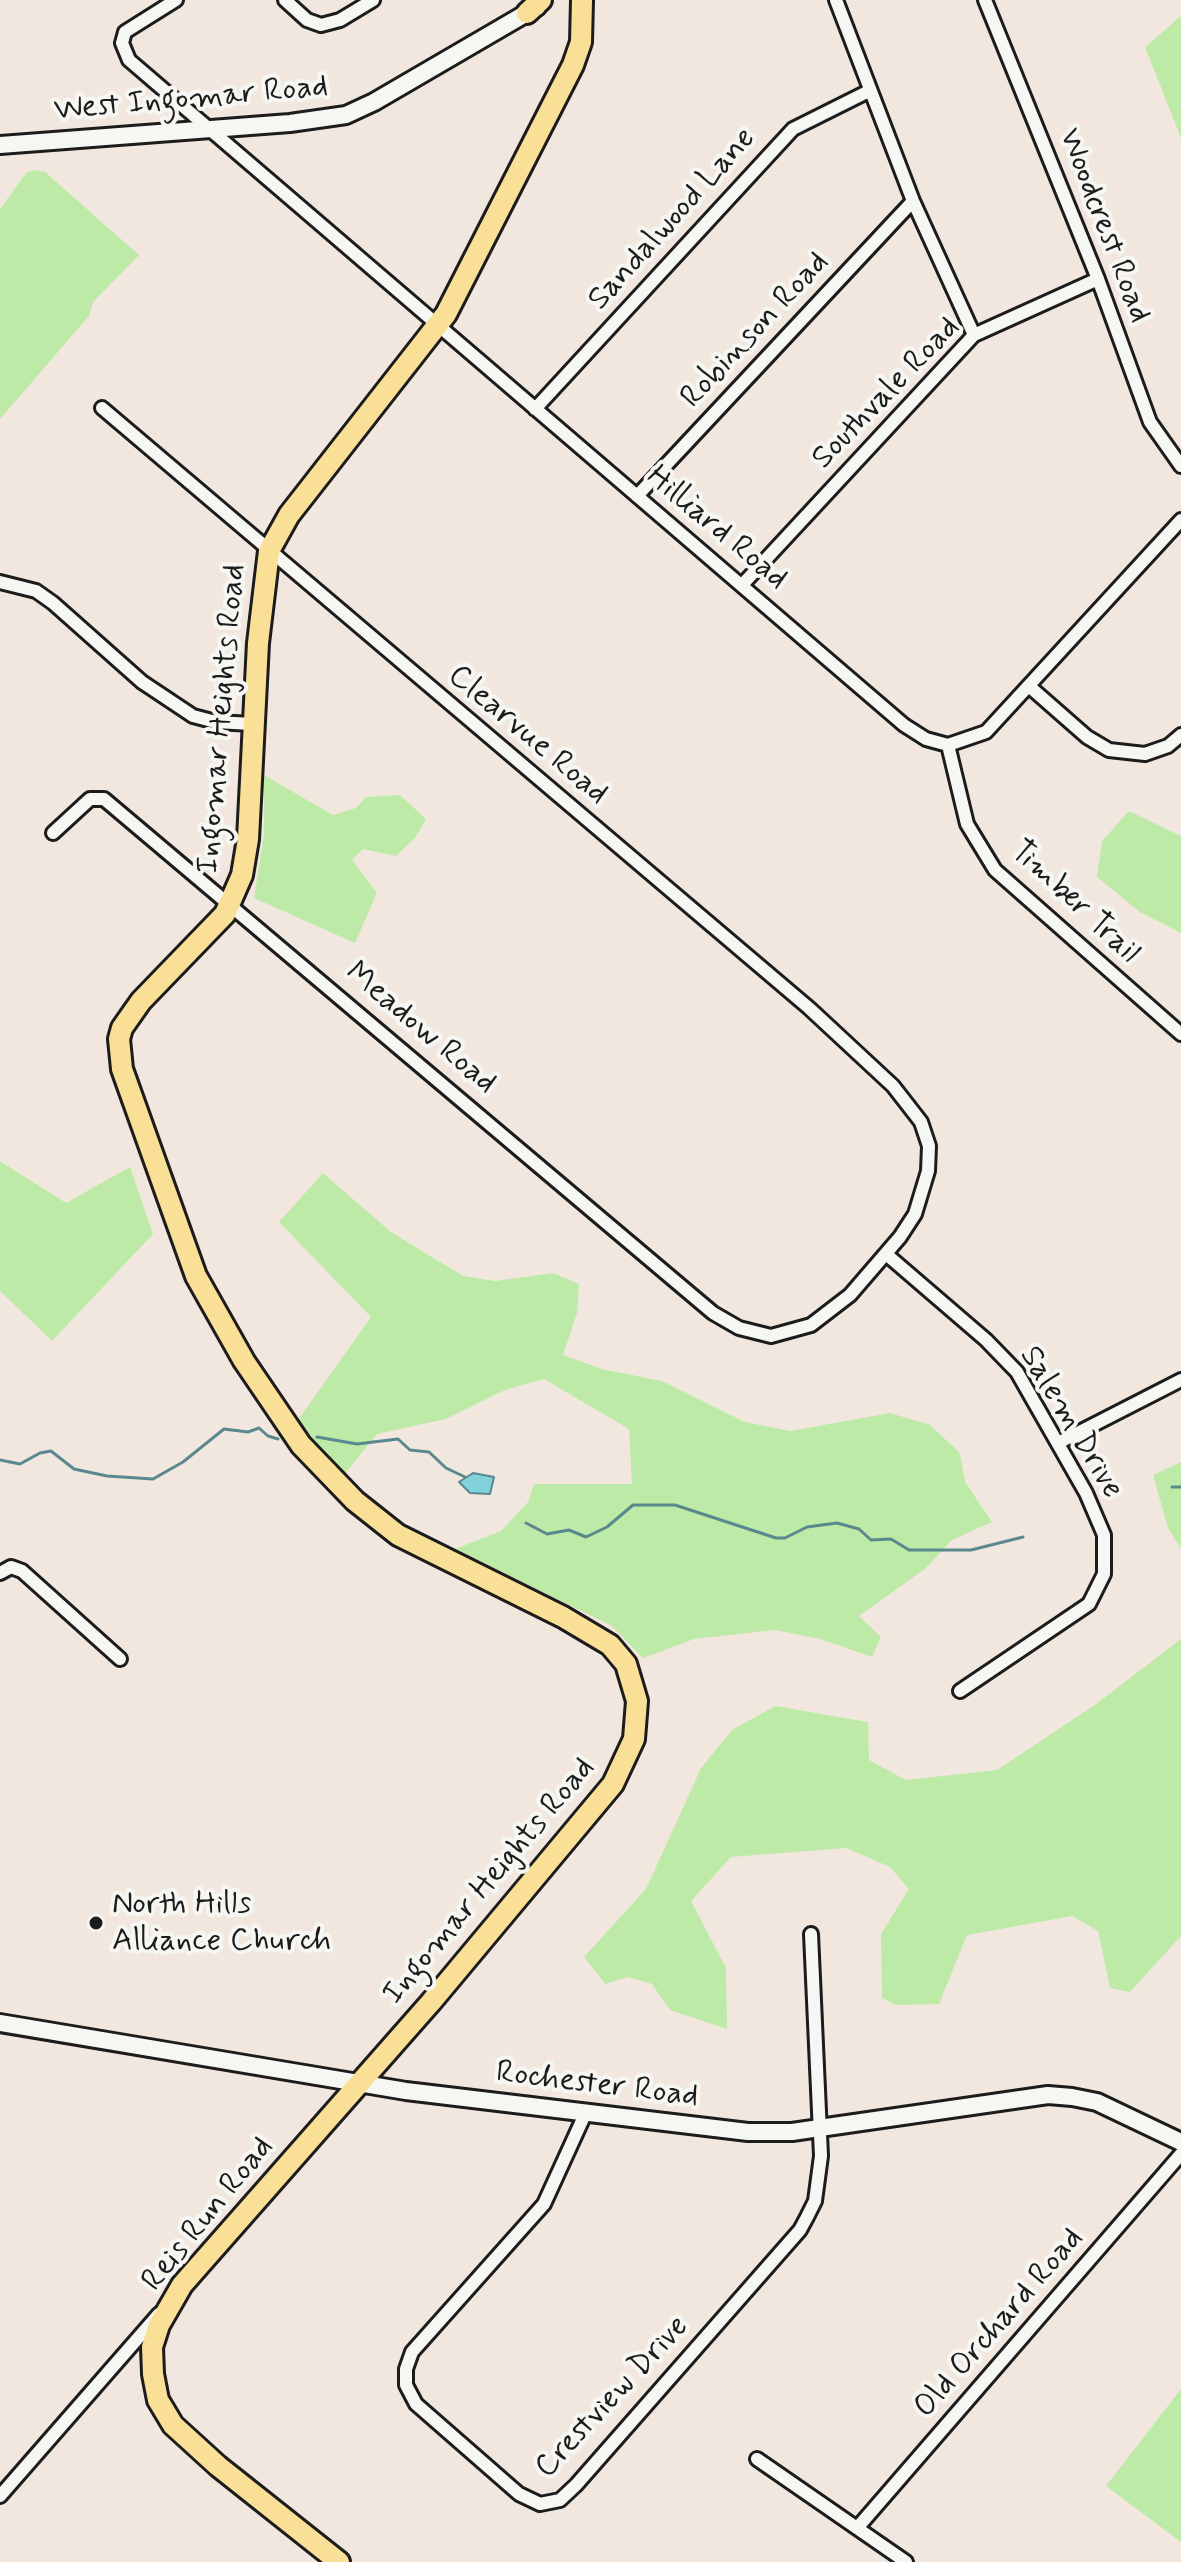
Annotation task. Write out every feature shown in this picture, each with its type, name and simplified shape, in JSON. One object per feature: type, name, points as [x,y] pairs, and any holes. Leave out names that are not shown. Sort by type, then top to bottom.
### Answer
[{"type":"main road","name":"Ingomar Heights Road","points":[[360,2083],[613,1784],[634,1739],[637,1701],[626,1664],[598,1636],[411,1542],[337,1485],[279,1415],[208,1301],[118,1052],[122,1028],[129,1016],[232,903],[246,858],[252,724],[269,551],[289,515],[438,327],[573,65],[581,42],[582,0]]},
{"type":"main road","name":"Reis Run Road","points":[[339,2562],[218,2466],[173,2425],[158,2400],[152,2347],[172,2300],[360,2083]]},
{"type":"street","name":"Hilliard Road","points":[[176,0],[129,27],[123,37],[123,48],[129,60],[904,725],[926,739],[948,745]]},
{"type":"street","points":[[285,0],[311,23],[326,25],[373,0]]},
{"type":"street","name":"West Ingomar Road","points":[[0,145],[315,121],[353,112],[549,0]]},
{"type":"street","points":[[836,0],[913,201],[974,335]]},
{"type":"street","name":"Woodcrest Road","points":[[985,0],[1098,279],[1150,422],[1181,466]]},
{"type":"street","name":"Sandalwood Lane","points":[[535,409],[793,129],[869,91]]},
{"type":"street","name":"Robinson Road","points":[[637,496],[913,201]]},
{"type":"street","name":"Southvale Road","points":[[742,585],[974,335],[1098,279]]},
{"type":"street","name":"Clearvue Road","points":[[102,408],[809,1008],[913,1109],[929,1146],[928,1171],[915,1214],[886,1254]]},
{"type":"street","points":[[948,745],[986,732],[1181,520]]},
{"type":"street","points":[[0,582],[36,591],[142,682],[193,716],[216,722],[252,724]]},
{"type":"street","points":[[1030,687],[1087,737],[1109,750],[1145,754],[1179,739]]},
{"type":"street","name":"Timber Trail","points":[[948,745],[967,824],[995,870],[1181,1034]]},
{"type":"street","name":"Meadow Road","points":[[53,833],[90,799],[104,799],[232,903],[713,1313],[756,1334],[784,1335],[811,1325],[850,1295],[886,1254]]},
{"type":"street","name":"Salem Drive","points":[[886,1254],[1008,1361],[1058,1443],[1104,1535],[1104,1574],[1098,1591],[1075,1617],[960,1691]]},
{"type":"street","points":[[1058,1443],[1181,1380]]},
{"type":"street","points":[[0,1573],[11,1567],[22,1571],[120,1659]]},
{"type":"street","points":[[811,1934],[818,2127]]},
{"type":"street","name":"Rochester Road","points":[[0,2023],[360,2083],[748,2132],[818,2127],[1048,2095],[1097,2102],[1181,2142]]},
{"type":"street","name":"Crestview Drive","points":[[586,2112],[544,2204],[412,2352],[406,2369],[406,2385],[416,2404],[519,2494],[540,2504],[560,2500],[569,2493],[800,2230],[815,2201],[818,2186],[821,2156],[818,2127]]},
{"type":"street","name":"Old Orchard Road","points":[[858,2527],[1181,2154]]},
{"type":"street","points":[[0,2496],[172,2300]]},
{"type":"street","points":[[103,2376],[141,2350],[152,2347]]},
{"type":"street","points":[[757,2459],[906,2562]]},
{"type":"green space","points":[[1181,16],[1181,138],[1145,47]]},
{"type":"green space","points":[[34,170],[45,172],[139,255],[93,302],[89,316],[0,419],[0,209],[26,173]]},
{"type":"green space","points":[[264,775],[333,815],[356,808],[366,797],[400,795],[426,819],[415,838],[396,856],[363,849],[352,860],[377,893],[355,943],[254,898],[264,834]]},
{"type":"green space","points":[[1129,811],[1181,836],[1181,933],[1140,912],[1097,877],[1102,841]]},
{"type":"green space","points":[[0,1161],[66,1203],[130,1167],[153,1234],[52,1341],[0,1291]]},
{"type":"green space","points":[[323,1173],[391,1232],[463,1276],[495,1281],[553,1273],[579,1284],[577,1313],[563,1355],[602,1369],[662,1381],[745,1422],[790,1431],[890,1413],[930,1425],[960,1453],[965,1482],[992,1522],[952,1540],[926,1568],[859,1616],[881,1637],[872,1657],[820,1639],[775,1630],[694,1639],[643,1658],[612,1626],[455,1549],[501,1531],[528,1502],[534,1484],[632,1484],[629,1429],[544,1379],[505,1390],[446,1419],[377,1434],[343,1476],[298,1420],[371,1317],[279,1222]]},
{"type":"green space","points":[[1181,1462],[1181,1549],[1168,1528],[1153,1475]]},
{"type":"green space","points":[[1181,1639],[1181,1936],[1130,1992],[1110,1988],[1098,1931],[1072,1916],[967,1935],[939,2004],[895,2005],[882,1998],[881,1934],[909,1889],[890,1867],[846,1848],[731,1857],[691,1901],[726,1968],[727,2029],[670,2010],[652,1984],[628,1977],[605,1984],[584,1957],[646,1889],[701,1768],[732,1730],[775,1706],[868,1722],[869,1760],[906,1780],[997,1770],[1096,1704]]},
{"type":"green space","points":[[1181,2389],[1181,2542],[1106,2486]]},
{"type":"water","points":[[473,1473],[494,1477],[490,1494],[470,1493],[459,1482]]},
{"type":"waterway","points":[[0,1460],[20,1464],[40,1453],[51,1451],[74,1469],[107,1476],[153,1479],[183,1462],[224,1429],[248,1432],[259,1428],[268,1436],[278,1439]]},
{"type":"waterway","points":[[317,1437],[357,1444],[398,1439],[410,1450],[429,1452],[446,1468],[465,1477]]},
{"type":"waterway","points":[[1172,1487],[1181,1487]]},
{"type":"waterway","points":[[526,1523],[547,1534],[569,1530],[586,1537],[607,1527],[633,1505],[675,1505],[776,1538],[785,1538],[807,1527],[837,1523],[859,1529],[871,1540],[891,1539],[909,1550],[971,1550],[1023,1537]]},
{"type":"place","name":"North Hills Alliance Church","points":[[96,1923]]}]
